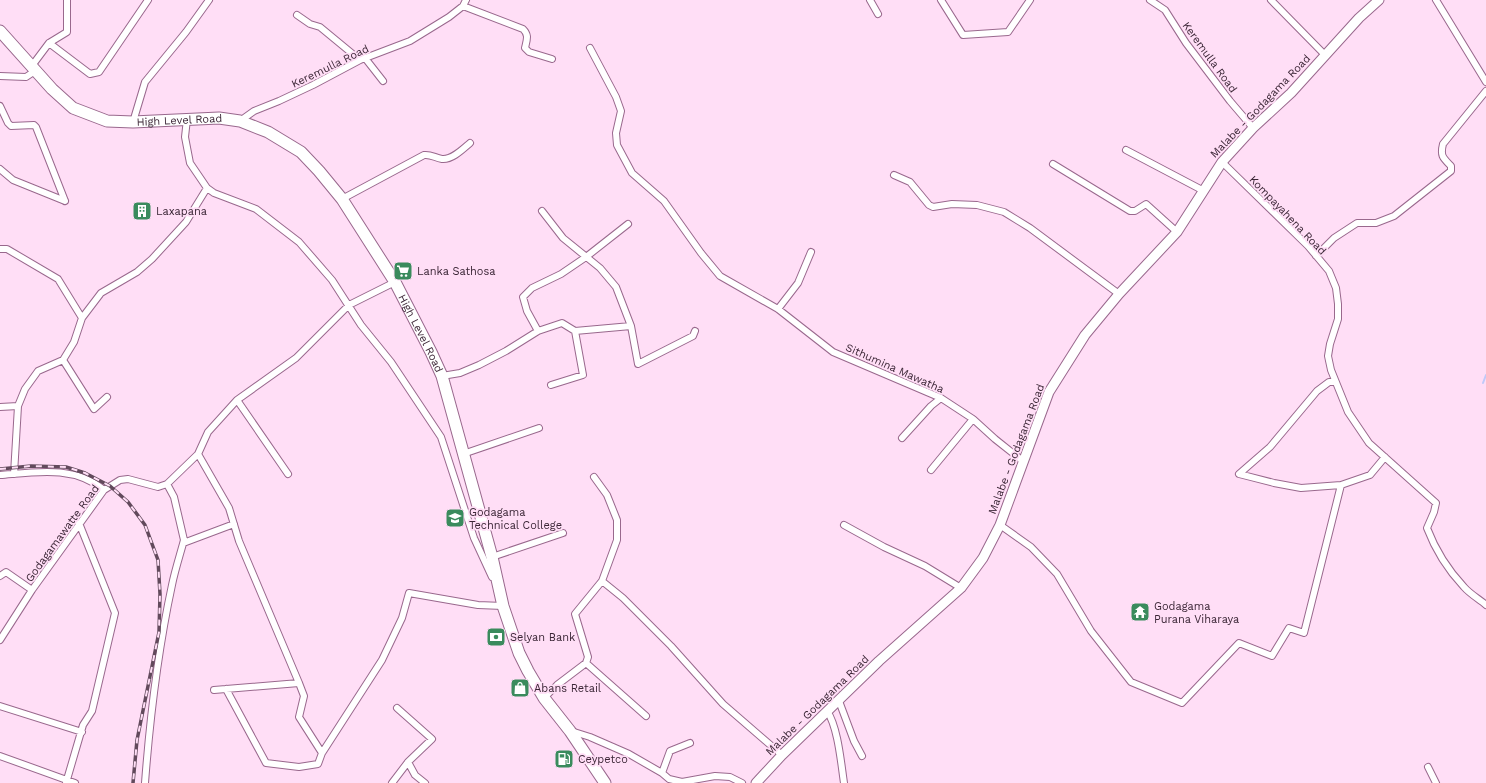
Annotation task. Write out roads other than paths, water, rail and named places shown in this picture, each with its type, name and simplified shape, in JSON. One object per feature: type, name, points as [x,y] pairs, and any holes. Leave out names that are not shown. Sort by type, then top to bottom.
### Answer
[{"type":"highway","name":"High Level Road","points":[[0,31],[52,90],[73,108],[107,121],[133,122],[218,118],[240,121],[268,132],[301,152],[342,199],[395,282],[432,352],[442,376],[492,557],[502,601],[519,653],[544,698],[570,731],[605,783]]},
{"type":"main road","name":"Malabe - Godagama Road","points":[[756,783],[782,755],[827,711],[840,701],[879,661],[961,588],[983,558],[1000,524],[1049,392],[1085,335],[1119,294],[1177,232],[1222,162],[1253,128],[1291,93],[1376,1]]},
{"type":"street","points":[[0,76],[26,77],[33,69],[49,43],[67,32],[67,0]]},
{"type":"street","points":[[49,43],[90,74],[100,72],[148,0]]},
{"type":"street","points":[[133,122],[145,82],[186,32],[209,0]]},
{"type":"street","points":[[870,0],[878,14]]},
{"type":"street","points":[[941,0],[963,35],[1008,32],[1030,0]]},
{"type":"street","name":"Keremulla Road","points":[[1150,0],[1164,10],[1186,43],[1230,101],[1253,128]]},
{"type":"street","points":[[1271,0],[1325,56]]},
{"type":"street","points":[[1436,0],[1486,82]]},
{"type":"street","points":[[464,3],[523,29],[527,33],[528,39],[525,48],[529,52],[552,59]]},
{"type":"street","name":"Keremulla Road","points":[[240,121],[254,111],[306,89],[363,59],[410,41],[440,23],[464,3]]},
{"type":"street","points":[[297,15],[310,24],[320,27],[363,59],[383,81]]},
{"type":"street","name":"Sithumina Mawatha","points":[[590,48],[616,97],[621,111],[616,133],[617,145],[632,173],[664,202],[700,253],[720,276],[778,309],[833,352],[941,398],[973,418],[995,439],[1024,462]]},
{"type":"street","points":[[1316,256],[1334,238],[1357,223],[1376,223],[1394,216],[1451,171],[1451,166],[1444,159],[1441,153],[1443,144],[1486,90]]},
{"type":"street","points":[[0,106],[11,126],[34,125],[36,127],[65,201],[13,180],[0,169]]},
{"type":"street","points":[[187,119],[185,137],[190,163],[207,188],[214,193],[256,209],[299,242],[332,280],[361,325],[391,362],[442,437],[474,538],[502,601],[478,605],[409,593],[402,618],[382,660],[322,753],[318,764],[299,766],[266,763],[226,689]]},
{"type":"street","points":[[342,199],[424,155],[430,154],[442,159],[447,159],[457,154],[470,143]]},
{"type":"street","points":[[1126,150],[1204,191]]},
{"type":"street","name":"Kompayahena Road","points":[[1222,162],[1308,246],[1329,271],[1336,288],[1338,319],[1330,344],[1328,356],[1335,382],[1348,412],[1369,443],[1436,503],[1434,512],[1426,528],[1433,544],[1464,588],[1486,605]]},
{"type":"street","points":[[1053,164],[1130,211],[1135,211],[1146,204],[1177,232]]},
{"type":"street","points":[[894,175],[910,182],[928,204],[933,206],[952,204],[977,205],[1004,212],[1030,228],[1119,294]]},
{"type":"street","points":[[14,474],[18,406],[25,389],[38,371],[63,360],[74,342],[82,318],[101,293],[137,272],[152,259],[186,222],[207,188]]},
{"type":"street","points":[[542,211],[563,238],[600,268],[616,287],[631,326],[638,364],[693,336],[695,331]]},
{"type":"street","points":[[538,331],[527,311],[523,297],[532,288],[561,274],[586,257],[628,224]]},
{"type":"street","points":[[0,249],[7,249],[58,279],[82,318]]},
{"type":"street","points":[[778,309],[798,283],[811,252]]},
{"type":"street","points":[[145,783],[148,744],[160,652],[172,584],[184,540],[174,496],[167,484],[198,454],[208,432],[237,400],[296,358],[349,305],[395,282]]},
{"type":"street","points":[[442,376],[460,373],[479,365],[506,351],[538,331],[562,323],[575,330],[631,326]]},
{"type":"street","points":[[551,386],[583,375],[575,330]]},
{"type":"street","points":[[63,360],[94,408],[106,397]]},
{"type":"street","points":[[1335,382],[1329,382],[1317,391],[1270,447],[1239,474],[1274,484],[1301,488],[1341,485],[1370,475],[1385,457]]},
{"type":"street","points":[[902,438],[931,406],[941,398]]},
{"type":"street","points":[[237,400],[288,474]]},
{"type":"street","points":[[0,407],[18,406]]},
{"type":"street","points":[[932,470],[973,418]]},
{"type":"street","points":[[463,454],[539,428]]},
{"type":"street","points":[[198,454],[229,508],[238,541],[304,696],[299,717],[322,753]]},
{"type":"street","points":[[0,475],[53,471],[76,475],[94,482],[104,490]]},
{"type":"street","points":[[544,698],[557,685],[586,663],[588,657],[575,614],[602,581],[617,540],[617,520],[607,495],[594,476]]},
{"type":"street","name":"Godagamawatte Road","points":[[0,640],[32,590],[104,490],[120,480],[128,479],[158,487],[167,484]]},
{"type":"street","points":[[1000,524],[1031,547],[1056,574],[1091,631],[1131,682],[1182,704],[1239,643],[1272,656],[1289,628],[1304,633],[1341,485]]},
{"type":"street","points":[[67,782],[83,724],[92,711],[114,613],[79,523]]},
{"type":"street","points":[[184,540],[186,542],[234,524]]},
{"type":"street","points":[[844,525],[884,547],[925,566],[961,588]]},
{"type":"street","points":[[492,557],[563,533]]},
{"type":"street","points":[[0,576],[6,572],[32,590]]},
{"type":"street","points":[[602,581],[623,598],[671,646],[723,704],[782,755]]},
{"type":"street","points":[[586,663],[646,716]]},
{"type":"street","points":[[214,690],[299,683]]},
{"type":"street","points":[[840,701],[854,741],[862,756]]},
{"type":"street","points":[[0,706],[82,732]]},
{"type":"street","points":[[392,783],[408,762],[432,738],[397,708]]},
{"type":"street","points":[[827,711],[832,718],[844,783]]},
{"type":"street","points":[[570,731],[590,737],[629,754],[662,773],[669,779],[682,782],[715,776],[730,777],[742,783]]},
{"type":"street","points":[[662,773],[670,751],[690,743]]},
{"type":"street","points":[[0,756],[67,782],[75,783]]},
{"type":"street","points":[[408,762],[415,775],[425,783]]},
{"type":"street","points":[[1428,767],[1436,783]]},
{"type":"waterway","points":[[1483,383],[1486,375]]},
{"type":"railway","points":[[0,469],[31,466],[66,467],[85,473],[110,486],[128,502],[145,525],[158,560],[160,594],[159,632],[137,740],[133,783]]},
{"type":"place","name":"Laxapana","points":[[142,211]]},
{"type":"place","name":"Lanka Sathosa","points":[[403,271]]},
{"type":"place","name":"Godagama Technical College","points":[[455,518]]},
{"type":"place","name":"Godagama Purana Viharaya","points":[[1140,612]]},
{"type":"place","name":"Selyan Bank","points":[[496,637]]},
{"type":"place","name":"Abans Retail","points":[[520,688]]},
{"type":"place","name":"Ceypetco","points":[[564,759]]}]
